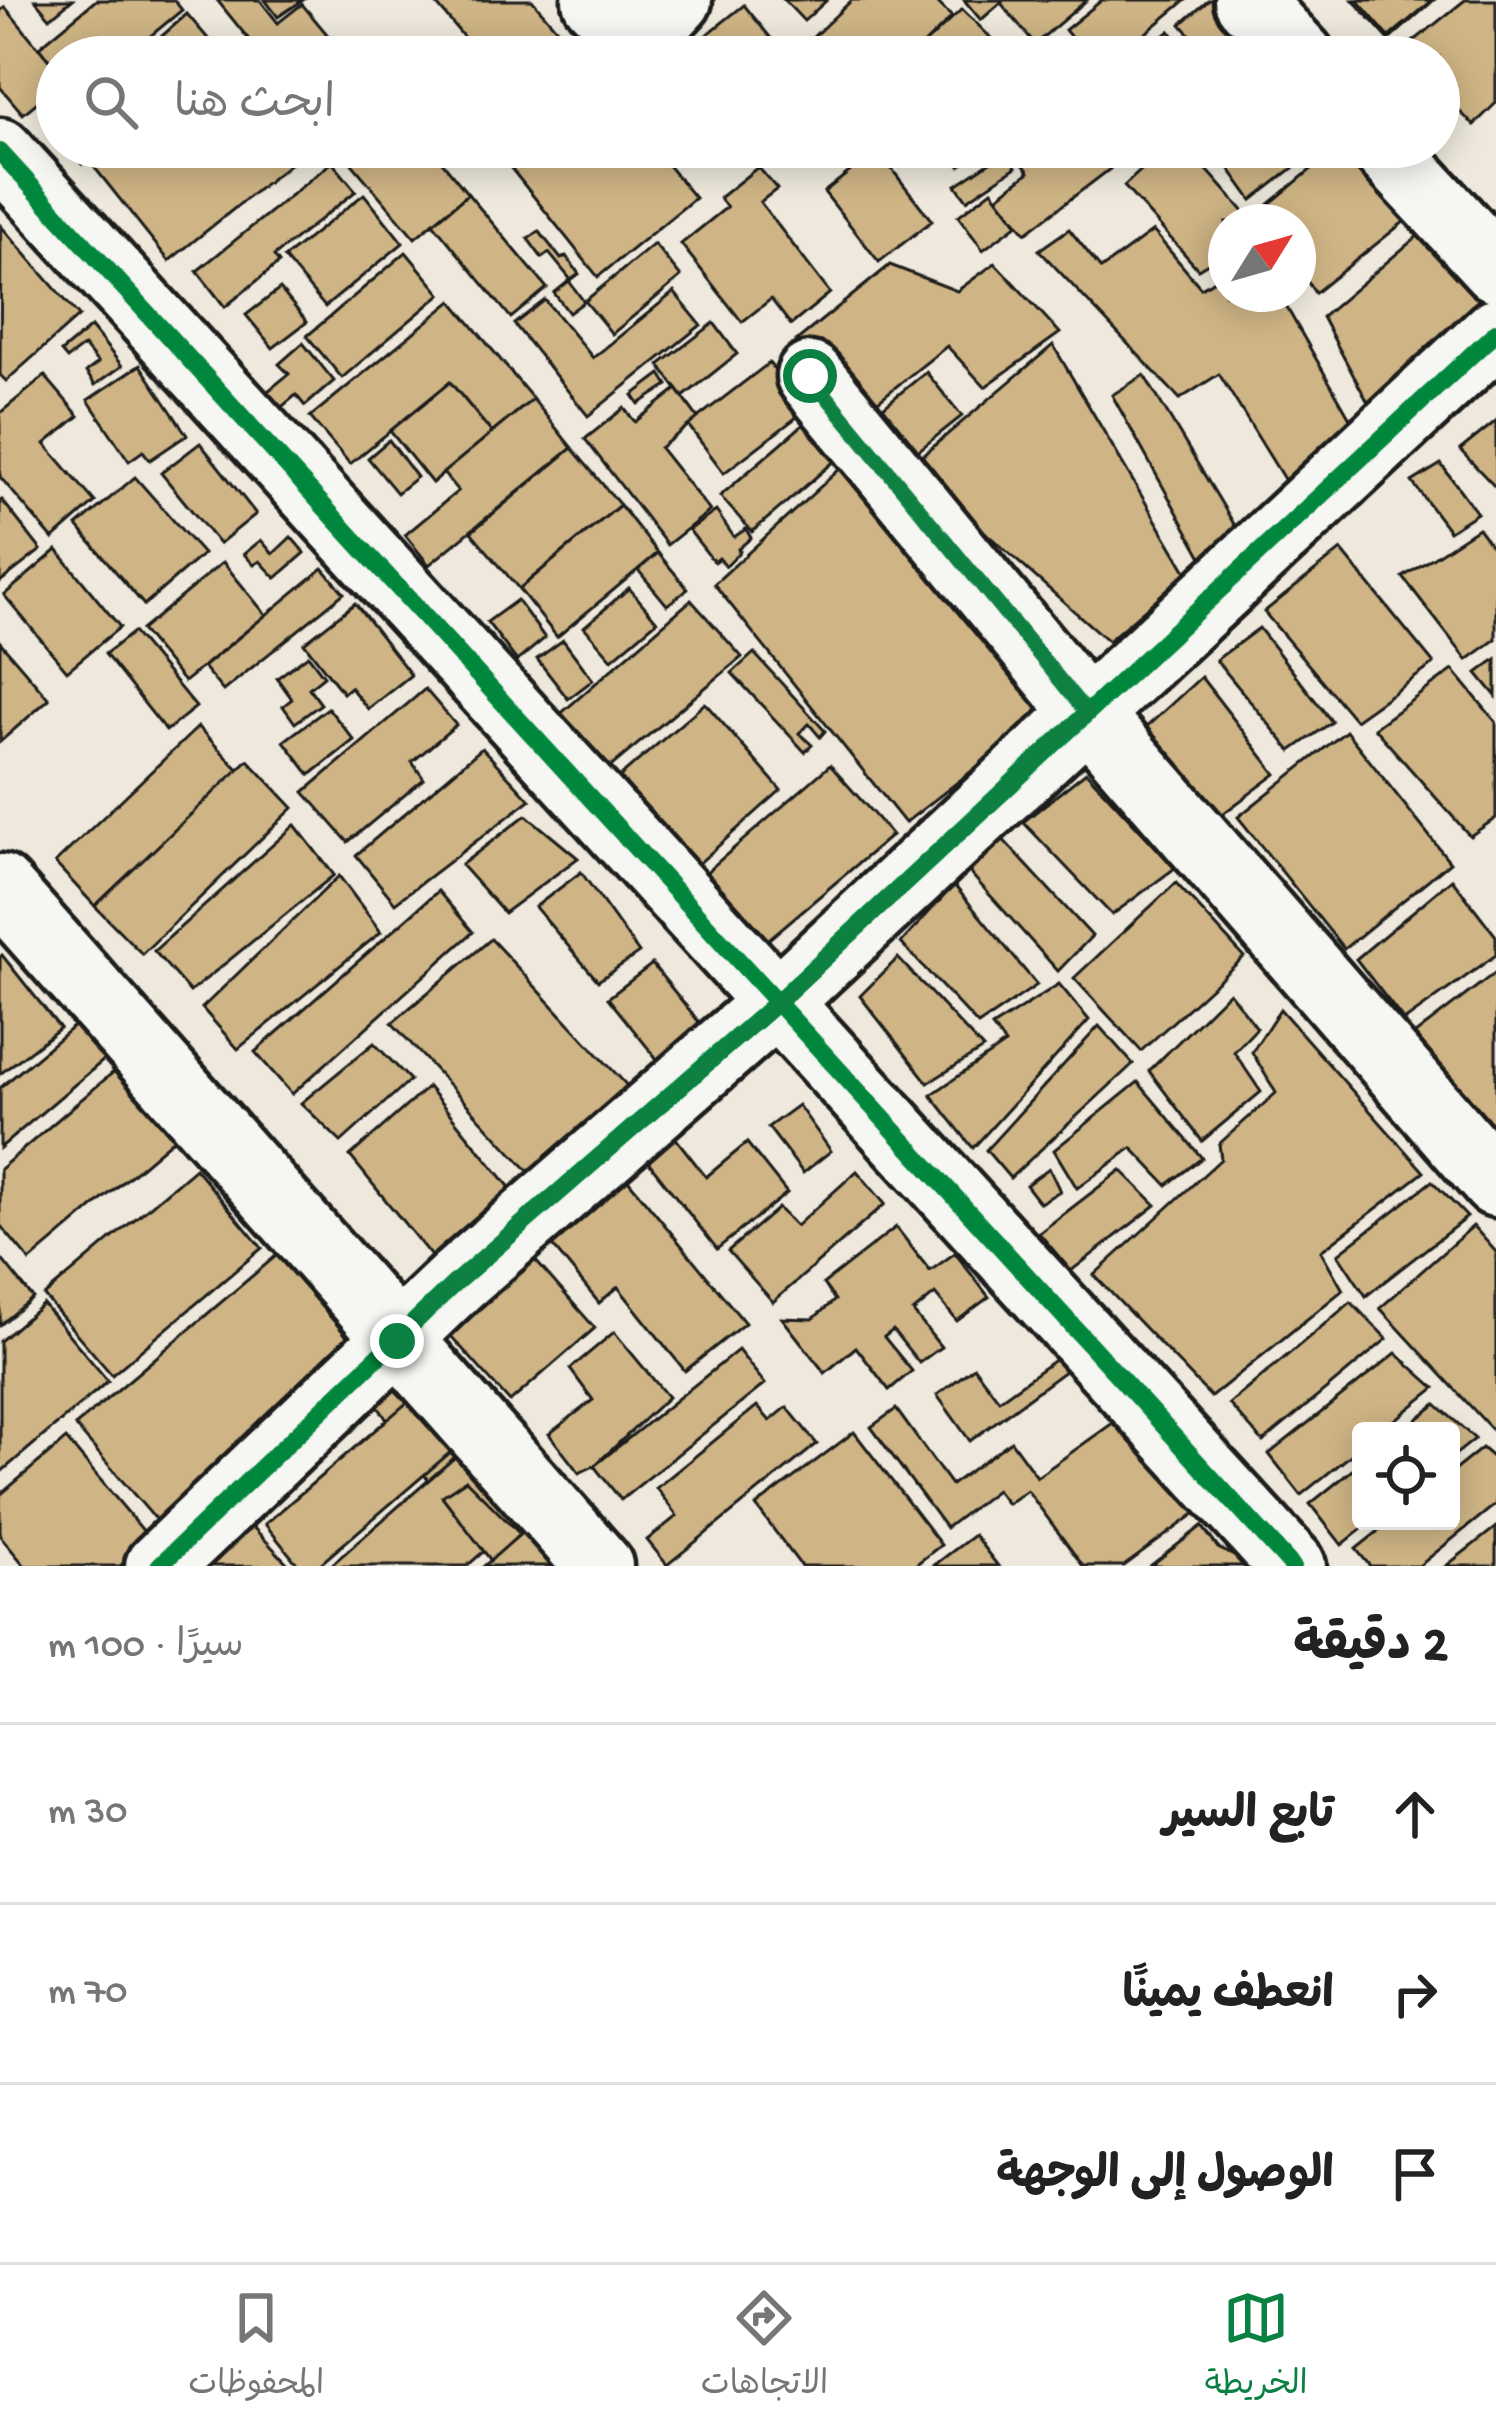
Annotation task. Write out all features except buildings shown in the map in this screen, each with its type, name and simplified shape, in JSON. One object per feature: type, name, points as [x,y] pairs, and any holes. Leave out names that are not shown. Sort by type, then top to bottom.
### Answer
[{"type":"street","points":[[596,0],[631,36]]},
{"type":"street","points":[[645,36],[678,0]]},
{"type":"street","points":[[1249,0],[1282,36]]},
{"type":"street","points":[[0,152],[1292,1566]]},
{"type":"street","points":[[1403,168],[1496,268]]},
{"type":"street","points":[[159,1566],[456,1282],[776,1004],[1496,332]]},
{"type":"street","points":[[810,376],[1087,713],[1496,1183]]},
{"type":"street","points":[[0,888],[599,1566]]},
{"type":"cycle path","points":[[0,152],[1292,1566]]},
{"type":"cycle path","points":[[159,1566],[456,1282],[776,1003],[1496,332]]},
{"type":"route","points":[[397,1341],[456,1282],[776,1004],[1087,713],[810,376]]}]
